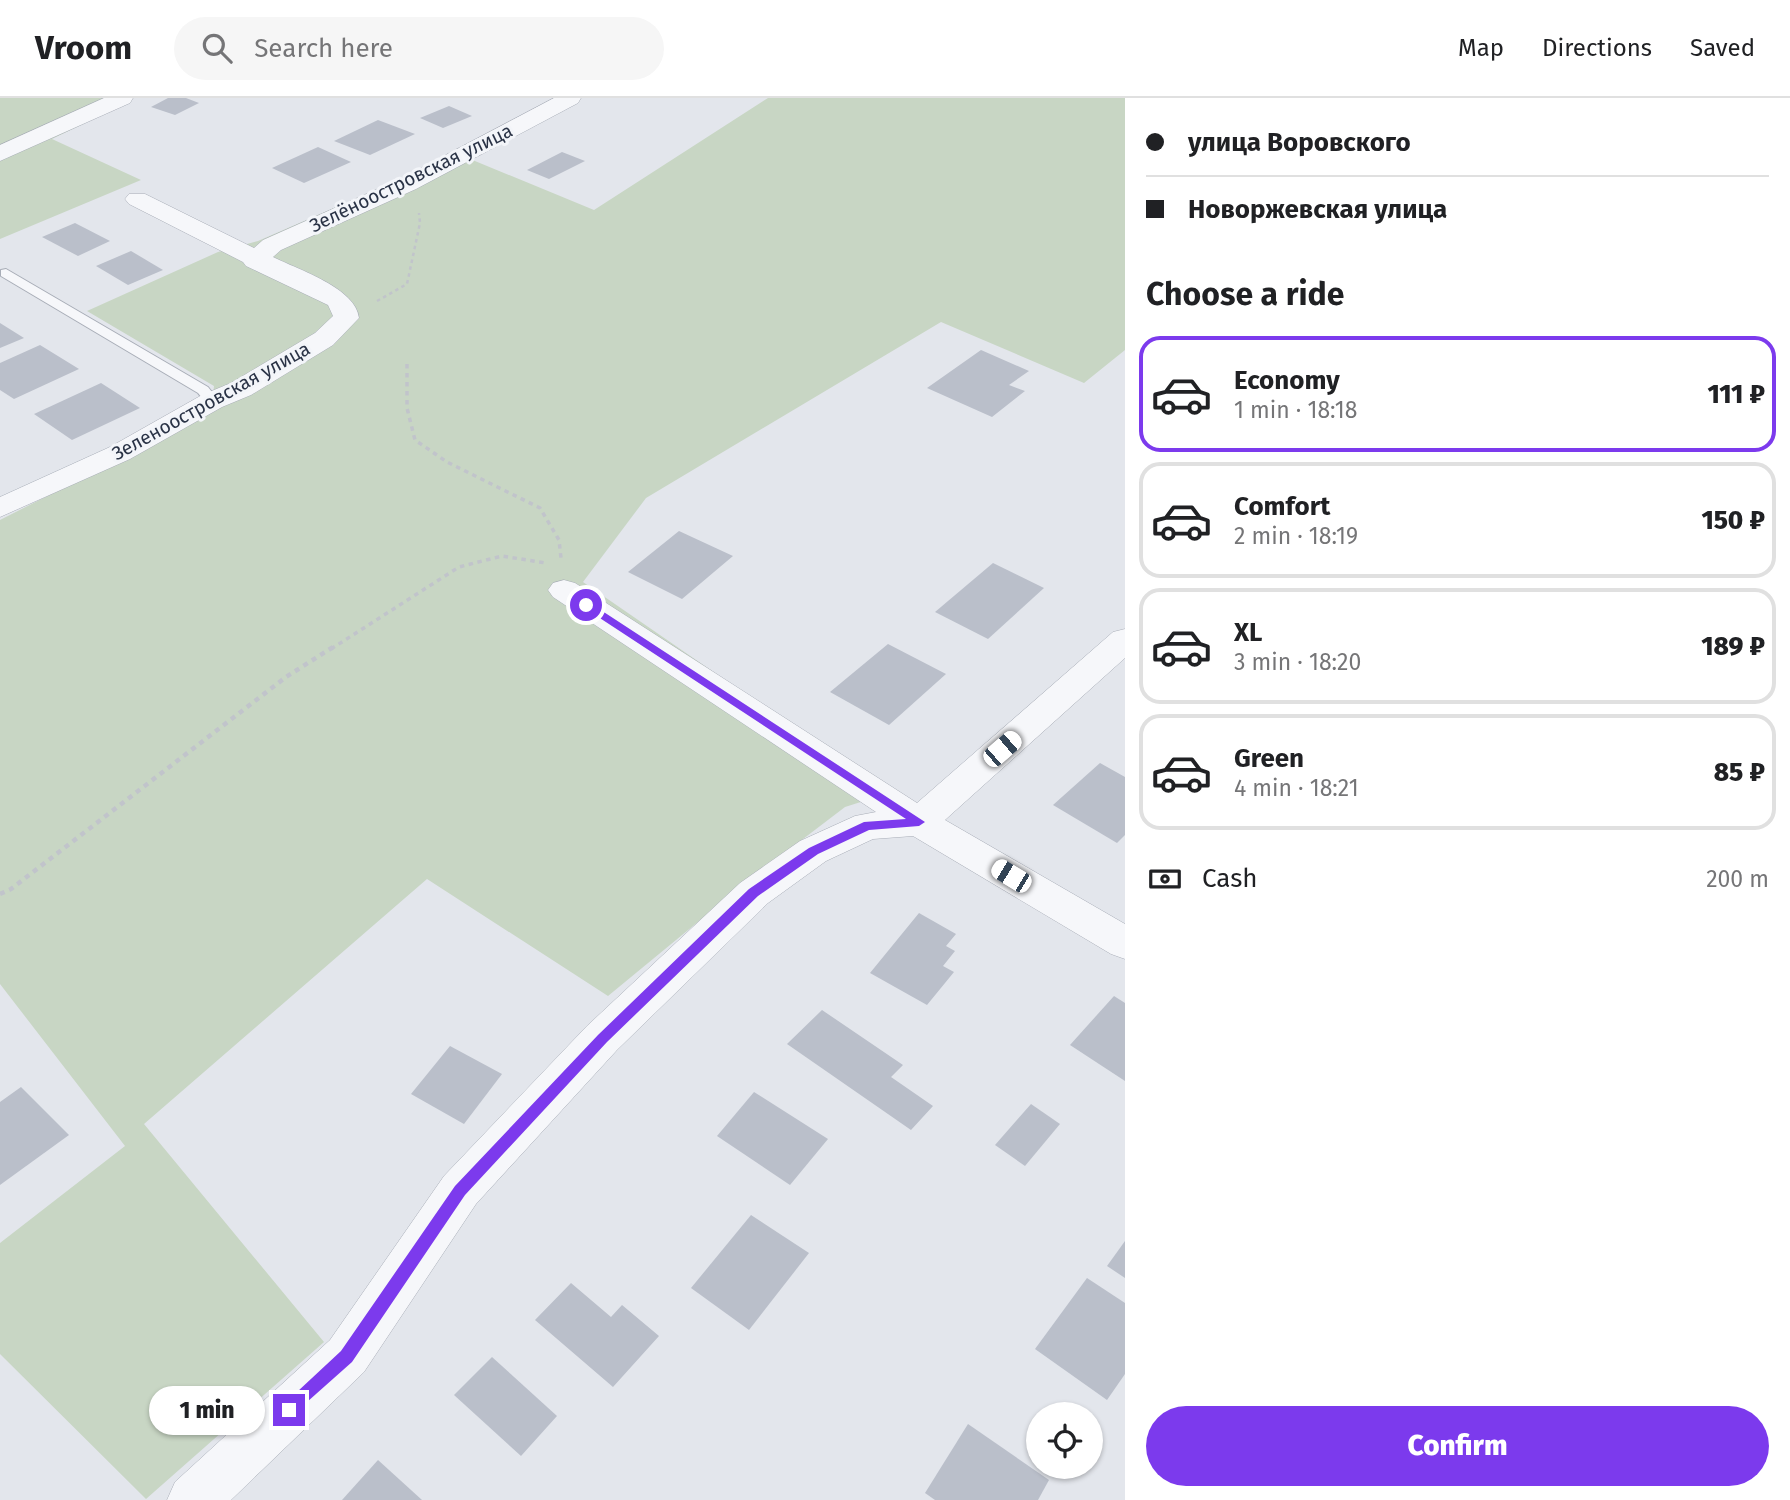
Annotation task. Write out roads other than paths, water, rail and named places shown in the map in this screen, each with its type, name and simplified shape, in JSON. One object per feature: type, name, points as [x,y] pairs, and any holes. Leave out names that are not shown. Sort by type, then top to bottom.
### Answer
[{"type":"street","points":[[0,154],[122,98]]},
{"type":"street","name":"Зелёноостровская улица","points":[[255,261],[272,245],[408,184],[570,98]]},
{"type":"street","points":[[137,200],[255,261]]},
{"type":"street","name":"Зеленоостровская улица","points":[[3,503],[120,453],[212,401],[241,389],[324,339],[346,318],[345,309],[337,299],[255,261]]},
{"type":"street","points":[[564,590],[919,822],[1125,943]]},
{"type":"street","points":[[193,1500],[346,1356],[460,1190],[602,1038],[754,892],[813,851],[868,825],[919,822],[1125,640]]},
{"type":"lane","points":[[6,273],[203,390],[212,401]]}]
